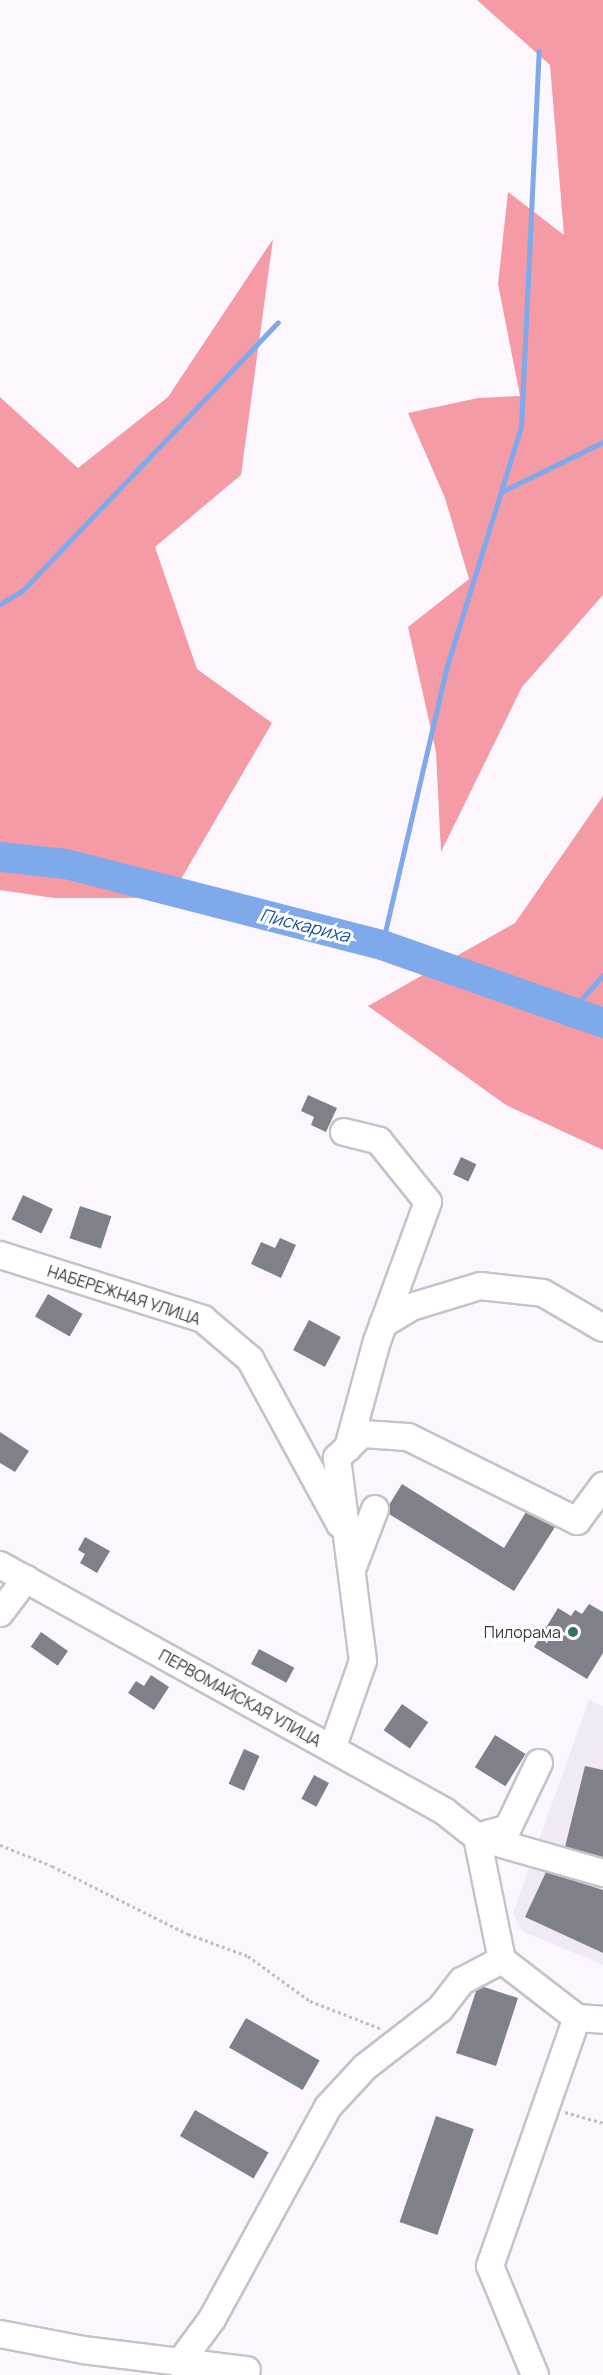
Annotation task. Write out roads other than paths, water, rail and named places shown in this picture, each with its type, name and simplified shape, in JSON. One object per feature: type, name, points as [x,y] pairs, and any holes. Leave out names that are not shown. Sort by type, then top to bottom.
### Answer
[{"type":"street","points":[[344,1132],[379,1141],[428,1202],[383,1324],[348,1448]]},
{"type":"street","name":"НАБЕРЕЖНАЯ УЛИЦА","points":[[0,1255],[203,1319],[250,1359],[348,1537]]},
{"type":"street","points":[[383,1324],[411,1307],[480,1286],[543,1293],[603,1328]]},
{"type":"street","points":[[332,1749],[363,1661],[337,1458],[362,1434],[408,1437],[577,1521],[603,1486]]},
{"type":"street","points":[[352,1570],[375,1509]]},
{"type":"street","name":"ПЕРВОМАЙСКАЯ УЛИЦА","points":[[0,1565],[444,1811],[477,1837]]},
{"type":"street","points":[[0,1613],[27,1579]]},
{"type":"street","points":[[477,1837],[508,1828],[539,1762]]},
{"type":"street","points":[[477,1837],[603,1873]]},
{"type":"street","points":[[477,1837],[502,1960],[577,2018],[603,2020]]},
{"type":"street","points":[[179,2364],[212,2319],[328,2107],[365,2067],[406,2039],[440,2009],[462,1981],[502,1960]]},
{"type":"street","points":[[535,2375],[490,2266],[577,2018]]},
{"type":"street","points":[[0,2334],[179,2364],[247,2370]]},
{"type":"waterway","points":[[382,945],[446,669],[521,427],[539,51]]},
{"type":"waterway","points":[[0,604],[22,591],[278,322]]},
{"type":"waterway","points":[[501,492],[603,442]]},
{"type":"waterway","name":"Пискариха","points":[[0,857],[66,864],[382,945],[603,1023]]},
{"type":"waterway","points":[[570,1012],[603,975]]},
{"type":"place","name":"Пилорама","points":[[573,1632]]}]
